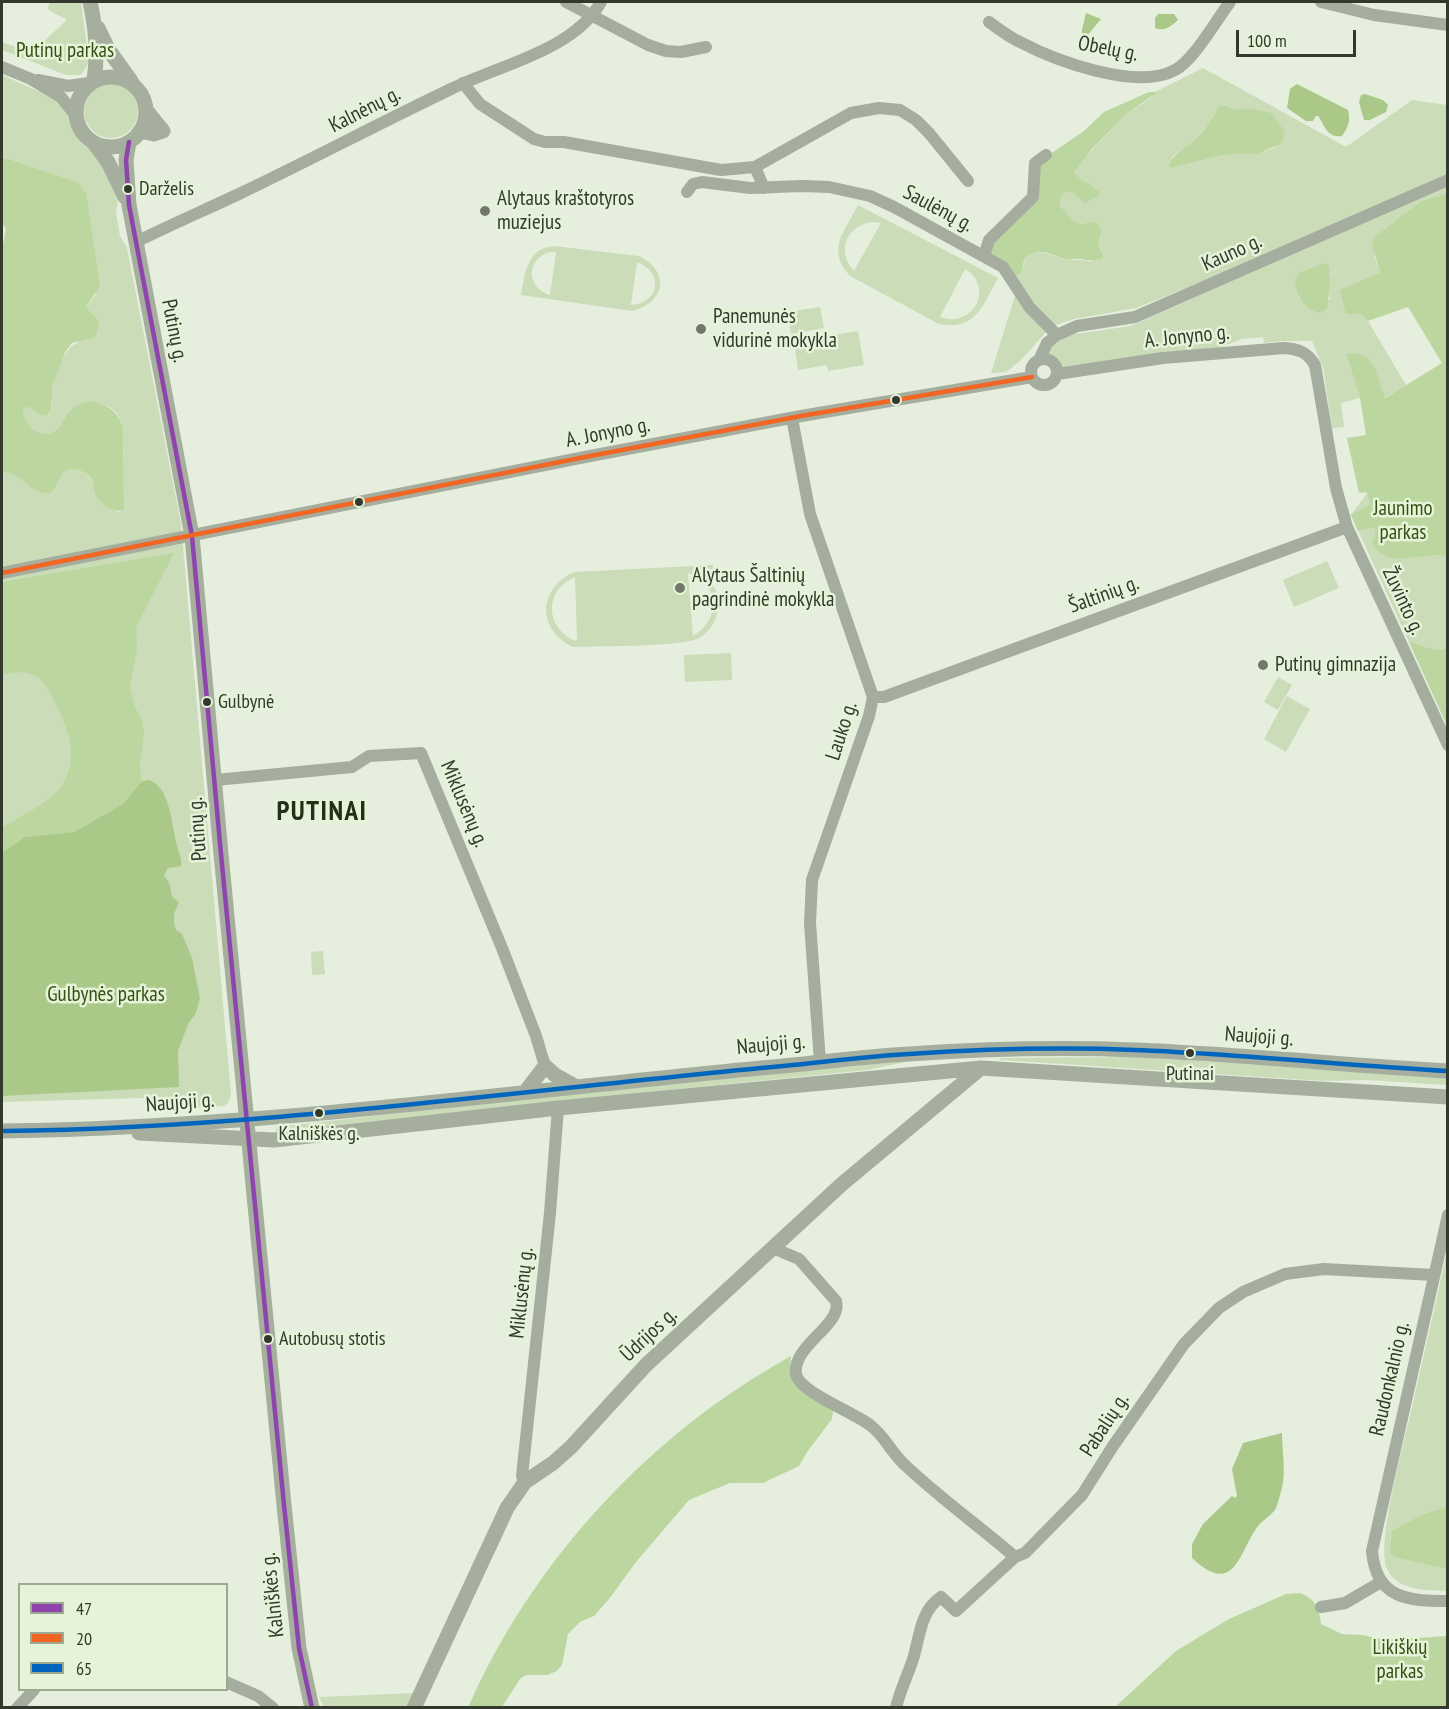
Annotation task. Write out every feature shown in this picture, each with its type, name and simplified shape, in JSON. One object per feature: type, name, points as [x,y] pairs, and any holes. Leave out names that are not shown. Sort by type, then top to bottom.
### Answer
[{"type":"main road","points":[[90,2],[94,20],[97,62],[92,82],[78,98],[76,116],[82,132],[94,143],[112,147],[135,137],[146,118],[146,110],[143,96],[121,70],[94,20]]},
{"type":"main road","points":[[92,82],[114,76],[133,84]]},
{"type":"main road","name":"Putinų g.","points":[[135,137],[126,160],[129,205],[192,536],[248,1119]]},
{"type":"main road","name":"Putinų g.","points":[[94,143],[108,162],[129,205]]},
{"type":"main road","points":[[981,1050],[981,1068]]},
{"type":"main road","name":"Naujoji g.","points":[[2,1131],[100,1130],[248,1119],[820,1062],[981,1050],[1138,1050],[1448,1071]]},
{"type":"main road","points":[[525,1091],[545,1066],[555,1075],[575,1086]]},
{"type":"main road","name":"Naujoji g.","points":[[100,1130],[167,1136],[274,1140],[558,1108],[981,1068],[1448,1097]]},
{"type":"main road","name":"Ūdrijos g.","points":[[414,1707],[507,1508],[525,1482],[553,1463],[571,1447],[646,1365],[842,1184],[981,1068]]},
{"type":"main road","name":"Kalniškės g.","points":[[248,1119],[298,1637],[312,1707]]},
{"type":"street","points":[[566,2],[648,45],[666,51],[681,52],[706,47]]},
{"type":"street","name":"Kalnėnų g.","points":[[136,242],[463,83],[530,56],[566,37],[593,15],[601,2]]},
{"type":"street","name":"Obelų g.","points":[[989,22],[1019,42],[1081,67],[1120,76],[1155,76],[1176,70],[1192,54],[1230,2]]},
{"type":"street","points":[[1321,2],[1374,15],[1448,26]]},
{"type":"street","points":[[2,67],[31,79],[62,97],[76,116]]},
{"type":"street","points":[[31,79],[68,86],[92,82]]},
{"type":"street","name":"Saulėnų g.","points":[[463,83],[480,104],[534,139],[545,142],[564,142],[721,170],[755,167],[851,113],[879,108],[900,110],[916,120],[929,133],[968,181]]},
{"type":"street","points":[[984,256],[989,240],[1033,197],[1035,163],[1046,156]]},
{"type":"street","points":[[755,167],[764,188]]},
{"type":"street","name":"Kauno g.","points":[[1057,335],[1077,326],[1135,317],[1448,180]]},
{"type":"street","name":"Saulėnų g.","points":[[687,192],[693,184],[702,182],[743,188],[802,186],[829,188],[870,196],[1003,267],[1010,273],[1030,308],[1057,335]]},
{"type":"street","points":[[1039,360],[1047,359],[1054,363],[1057,374],[1053,382],[1045,385],[1037,383],[1032,377],[1031,369],[1039,360],[1047,343],[1057,335]]},
{"type":"street","name":"A. Jonyno g.","points":[[1057,374],[1163,358],[1284,348],[1298,349],[1306,353],[1315,365]]},
{"type":"street","name":"Žuvinto g.","points":[[1315,365],[1336,488],[1347,526],[1448,745]]},
{"type":"street","name":"A. Jonyno g.","points":[[192,536],[585,457],[792,418],[1032,377]]},
{"type":"street","name":"Lauko g.","points":[[792,418],[810,514],[873,697],[869,716],[812,880],[810,923],[820,1062]]},
{"type":"street","name":"Šaltinių g.","points":[[873,697],[884,697],[1347,526]]},
{"type":"street","points":[[2,573],[192,536]]},
{"type":"street","name":"Miklusėnų g.","points":[[215,780],[352,767],[369,756],[421,753],[502,948],[536,1036],[545,1066]]},
{"type":"street","name":"Miklusėnų g.","points":[[525,1482],[522,1476],[551,1201],[558,1108]]},
{"type":"street","name":"Raudonkalnio g.","points":[[1381,1582],[1373,1567],[1372,1551],[1448,1215]]},
{"type":"street","points":[[773,1248],[799,1258],[806,1264],[836,1301],[838,1307],[836,1314],[808,1344],[796,1372],[798,1378],[823,1398],[870,1425],[906,1466],[1014,1557]]},
{"type":"street","name":"Pabalių g.","points":[[896,1707],[929,1608],[941,1597],[957,1611],[1014,1557],[1025,1553],[1082,1495],[1184,1344],[1219,1308],[1243,1292],[1285,1274],[1324,1269],[1434,1275]]},
{"type":"street","points":[[1321,1607],[1345,1603],[1381,1582],[1386,1588],[1403,1598],[1448,1601]]},
{"type":"street","points":[[228,1683],[258,1696],[273,1707]]},
{"type":"street","points":[[17,1707],[32,1691]]},
{"type":"green space","name":"Putinų parkas","points":[[50,2],[81,2],[89,62],[81,75],[66,75],[2,50],[2,42],[32,52],[67,20],[47,9]]},
{"type":"green space","points":[[1203,68],[1346,147],[1412,100],[1447,105],[1447,174],[1230,270],[1136,308],[1074,319],[1056,325],[1048,330],[1020,361],[1006,372],[991,373],[1019,283],[1015,276],[1024,265],[1025,257],[1042,252],[1070,260],[1091,262],[1101,249],[1098,242],[1101,233],[1093,221],[1083,224],[1076,223],[1061,207],[1060,198],[1065,192],[1073,193],[1080,199],[1097,189],[1078,179],[1074,172],[1078,165],[1126,114],[1151,98],[1155,92]],"holes":[[[1228,106],[1236,110],[1248,108],[1276,147],[1258,154],[1223,155],[1171,168],[1173,156],[1198,137],[1215,112]]]},
{"type":"green space","name":"Gulbynės parkas","points":[[2,75],[54,98],[62,105],[79,133],[110,173],[118,200],[116,213],[120,236],[127,248],[181,524],[231,1095],[224,1106],[180,1109],[179,1097],[2,1102],[2,473],[15,475],[36,491],[51,493],[66,470],[79,470],[91,479],[96,496],[118,512],[124,510],[123,428],[118,415],[113,410],[102,404],[89,404],[69,413],[59,427],[49,434],[34,430],[24,415],[23,410],[26,407],[45,416],[50,413],[51,389],[55,373],[68,350],[80,341],[88,340],[96,317],[86,307],[96,294],[86,193],[77,182],[2,158]]},
{"type":"green space","points":[[106,84],[116,84],[126,88],[134,96],[138,111],[134,126],[126,134],[116,138],[106,138],[96,134],[88,126],[84,116],[84,106],[88,96],[96,88]]},
{"type":"green space","points":[[1149,92],[1155,92],[1155,94],[1126,114],[1091,150],[1074,172],[1100,194],[1085,203],[1073,193],[1065,192],[1060,198],[1061,207],[1076,223],[1083,224],[1093,221],[1100,226],[1101,233],[1098,242],[1103,258],[1068,259],[1045,252],[1036,252],[1025,257],[1021,273],[1015,276],[990,255],[993,242],[1034,201],[1040,161],[1084,131],[1104,112]]},
{"type":"green space","points":[[1219,106],[1228,106],[1236,110],[1248,108],[1271,113],[1285,132],[1282,143],[1258,154],[1223,155],[1171,168],[1169,165],[1172,160],[1200,135]]},
{"type":"green space","points":[[2,158],[77,182],[86,193],[100,286],[86,307],[96,317],[99,325],[97,333],[94,338],[72,343],[65,352],[52,387],[51,411],[47,416],[26,407],[23,410],[26,421],[34,430],[44,434],[55,431],[69,412],[84,403],[101,404],[115,413],[123,428],[124,510],[109,508],[101,502],[95,495],[91,479],[82,471],[66,470],[51,493],[36,491],[15,475],[2,473],[2,250],[6,228],[2,224]]},
{"type":"green space","points":[[1447,186],[1447,260],[1374,255],[1380,273],[1361,314],[1368,321],[1406,385],[1384,398],[1371,361],[1346,354],[1360,398],[1341,403],[1344,427],[1332,428],[1323,367],[1312,341],[1264,343],[1263,337],[1242,339],[1216,349],[1054,368],[1047,362],[1048,350],[1068,335],[1131,326]],"holes":[[[1331,272],[1328,286],[1330,300],[1299,299],[1299,290]]]},
{"type":"green space","points":[[1447,194],[1447,556],[1396,558],[1379,552],[1372,543],[1376,533],[1374,527],[1358,531],[1351,515],[1371,504],[1367,492],[1359,493],[1347,438],[1366,435],[1360,398],[1346,354],[1356,353],[1369,359],[1377,373],[1385,398],[1442,363],[1408,307],[1368,321],[1361,314],[1346,314],[1340,290],[1380,273],[1372,244],[1376,236],[1422,201]]},
{"type":"green space","points":[[858,205],[998,278],[977,314],[970,320],[962,324],[939,324],[850,276],[840,261],[838,251],[840,238]],"holes":[[[881,223],[854,271],[846,255],[846,240],[863,224]],[[965,269],[974,277],[979,286],[977,304],[971,312],[962,317],[952,319],[940,317]]]},
{"type":"green space","points":[[554,246],[639,256],[656,270],[660,278],[660,286],[652,301],[632,311],[521,295],[529,263],[538,251]],"holes":[[[549,252],[556,252],[550,295],[536,286],[532,274],[536,261]],[[637,262],[652,273],[655,286],[648,299],[631,305]]]},
{"type":"green space","points":[[1325,263],[1330,270],[1327,309],[1319,313],[1301,300],[1295,278],[1301,272]]},
{"type":"green space","points":[[820,307],[824,328],[791,334],[788,312]]},
{"type":"green space","points":[[858,331],[864,365],[828,371],[827,365],[798,370],[794,342]]},
{"type":"green space","name":"Jaunimo parkas","points":[[1447,385],[1447,725],[1351,515]]},
{"type":"green space","points":[[174,553],[136,627],[137,648],[130,688],[135,707],[142,720],[144,734],[140,762],[141,782],[123,804],[73,832],[25,837],[2,853],[2,828],[57,792],[67,775],[71,753],[63,719],[43,682],[29,673],[2,674],[2,582]]},
{"type":"green space","points":[[1327,561],[1339,588],[1294,607],[1283,580]]},
{"type":"green space","points":[[713,565],[713,571],[701,572],[712,583],[716,592],[718,602],[716,617],[706,632],[690,641],[658,645],[573,647],[561,640],[553,630],[546,610],[553,588],[574,572]],"holes":[[[688,573],[699,578],[706,585],[713,602],[709,621],[693,636]],[[575,577],[577,640],[576,641],[558,628],[552,609],[557,591]]]},
{"type":"green space","points":[[1409,642],[1433,649],[1447,649],[1447,725]]},
{"type":"green space","points":[[731,653],[732,680],[685,682],[684,655]]},
{"type":"green space","points":[[1278,677],[1292,685],[1278,710],[1264,702]]},
{"type":"green space","points":[[1287,696],[1310,709],[1286,752],[1264,739]]},
{"type":"green space","points":[[323,951],[325,974],[312,975],[311,952]]},
{"type":"green space","points":[[1134,1057],[1447,1077],[1447,1085],[1366,1080],[1324,1081],[1000,1060],[1000,1058]]},
{"type":"green space","points":[[915,1060],[867,1070],[276,1132],[276,1127]]},
{"type":"green space","points":[[1447,1252],[1447,1506],[1434,1511],[1397,1558],[1447,1569],[1447,1591],[1413,1588],[1398,1582],[1387,1569],[1385,1538],[1392,1492]]},
{"type":"green space","points":[[791,1356],[790,1368],[795,1379],[833,1411],[832,1419],[799,1466],[763,1483],[730,1483],[689,1500],[594,1616],[580,1622],[568,1634],[562,1665],[557,1671],[547,1675],[526,1675],[520,1679],[502,1707],[468,1708],[495,1654],[526,1602],[562,1552],[601,1506],[644,1463],[690,1423],[739,1387]]},
{"type":"green space","points":[[1447,1506],[1447,1569],[1397,1558],[1390,1553],[1392,1531],[1420,1516]]},
{"type":"green space","name":"Likiškių parkas","points":[[1300,1593],[1310,1598],[1316,1605],[1321,1624],[1342,1634],[1387,1640],[1447,1636],[1447,1707],[1114,1708],[1176,1651],[1229,1619],[1286,1594]]},
{"type":"green space","points":[[416,1693],[409,1708],[324,1707],[319,1697]]},
{"type":"shaded area","points":[[1086,13],[1101,19],[1087,36],[1082,33]]},
{"type":"shaded area","points":[[1158,14],[1174,14],[1178,20],[1165,29],[1155,28],[1155,18]]},
{"type":"shaded area","points":[[1297,84],[1348,110],[1348,124],[1342,136],[1330,133],[1318,116],[1313,121],[1306,121],[1287,108],[1290,89]]},
{"type":"shaded area","points":[[1365,94],[1383,100],[1388,105],[1386,112],[1370,120],[1364,120],[1359,102],[1361,95]]},
{"type":"shaded area","points":[[148,780],[161,789],[171,816],[181,866],[168,868],[164,875],[170,885],[172,897],[179,902],[174,914],[174,923],[176,930],[182,934],[192,958],[200,998],[196,1013],[188,1024],[178,1051],[179,1087],[2,1096],[2,853],[25,837],[74,832],[123,804],[141,782]]},
{"type":"shaded area","points":[[1282,1433],[1283,1481],[1275,1510],[1258,1526],[1240,1559],[1227,1573],[1218,1574],[1206,1569],[1192,1558],[1192,1544],[1203,1524],[1232,1496],[1235,1498],[1237,1496],[1232,1469],[1243,1443]]},
{"type":"transit line","name":"47","points":[[129,142],[126,160],[129,205],[192,536],[284,1505],[299,1648],[312,1708]]},
{"type":"transit line","name":"20","points":[[2,573],[585,457],[801,416],[1032,377]]},
{"type":"transit line","name":"65","points":[[2,1131],[200,1123],[299,1115],[865,1057],[965,1051],[1135,1050],[1448,1071]]},
{"type":"place","name":"Darželis","points":[[128,189]]},
{"type":"place","name":"Alytaus kraštotyros muziejus","points":[[485,211]]},
{"type":"place","name":"Panemunės vidurinė mokykla","points":[[701,329]]},
{"type":"place","name":"Alytaus Šaltinių pagrindinė mokykla","points":[[680,588]]},
{"type":"place","name":"Putinų gimnazija","points":[[1263,665]]},
{"type":"place","name":"Gulbynė","points":[[207,702]]},
{"type":"place","name":"Putinai","points":[[1190,1053]]},
{"type":"place","name":"Kalniškės g.","points":[[319,1113]]},
{"type":"place","name":"Autobusų stotis","points":[[268,1339]]},
{"type":"district","name":"PUTINAI","points":[[322,812]]}]
